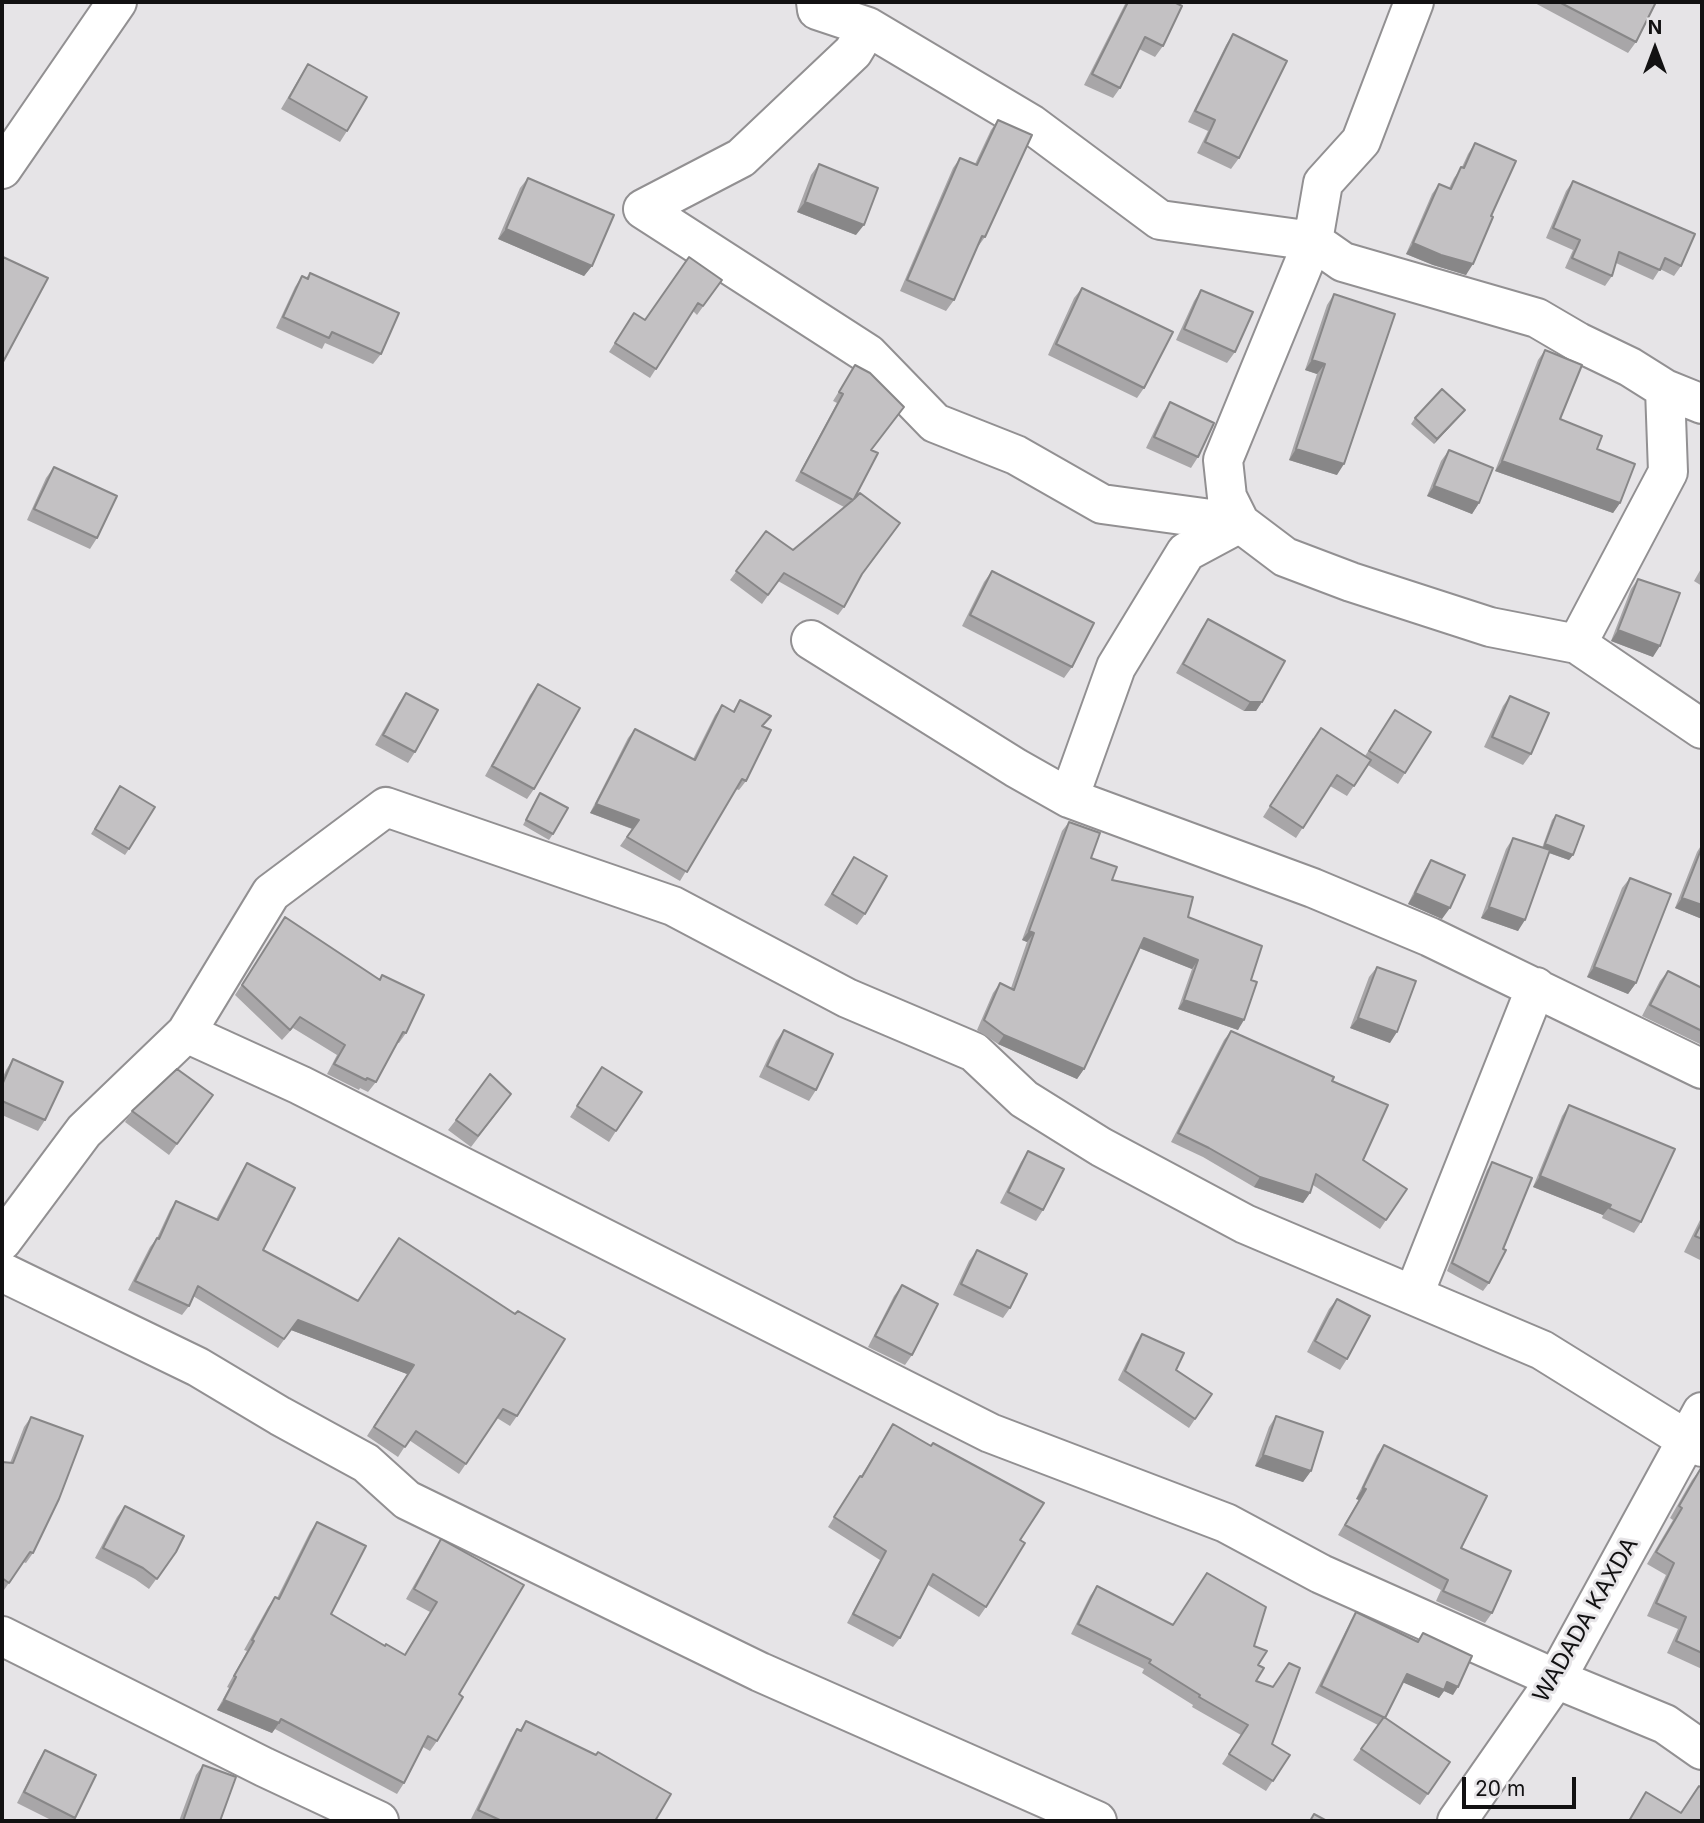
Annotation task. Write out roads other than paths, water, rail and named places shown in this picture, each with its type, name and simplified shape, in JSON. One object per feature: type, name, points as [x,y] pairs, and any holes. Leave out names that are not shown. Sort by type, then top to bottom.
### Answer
[{"type":"street","points":[[2,169],[117,2]]},
{"type":"street","points":[[816,2],[817,10],[868,27],[1031,124],[1160,220],[1313,240],[1343,262],[1537,318],[1578,342],[1630,367],[1665,389],[1702,404]]},
{"type":"street","points":[[1414,2],[1361,141],[1323,183],[1313,240],[1223,460],[1227,497],[1240,523],[1285,557],[1351,582],[1490,626],[1577,644],[1702,729]]},
{"type":"street","points":[[868,27],[853,52],[741,158],[643,209],[868,354],[934,423],[1016,455],[1102,504],[1240,523]]},
{"type":"street","points":[[1577,644],[1668,472],[1665,389]]},
{"type":"street","points":[[1069,798],[1116,667],[1186,552],[1240,523]]},
{"type":"street","points":[[811,640],[1069,798],[1313,888],[1430,937],[1702,1069]]},
{"type":"street","points":[[2,1241],[84,1131],[186,1033],[271,893],[386,807],[673,906],[847,998],[974,1052],[1024,1099],[1101,1147],[1245,1224],[1542,1350],[1697,1433]]},
{"type":"street","points":[[1414,1294],[1536,988]]},
{"type":"street","points":[[186,1033],[300,1085],[990,1433],[1226,1523],[1321,1574],[1556,1679],[1665,1724],[1702,1750]]},
{"type":"street","points":[[2,1272],[198,1367],[366,1463],[407,1500],[760,1672],[1097,1821]]},
{"type":"street","name":"WADADA KAXDA","points":[[1457,1821],[1556,1679],[1697,1433]]},
{"type":"street","points":[[2,1636],[264,1767],[379,1821]]}]
